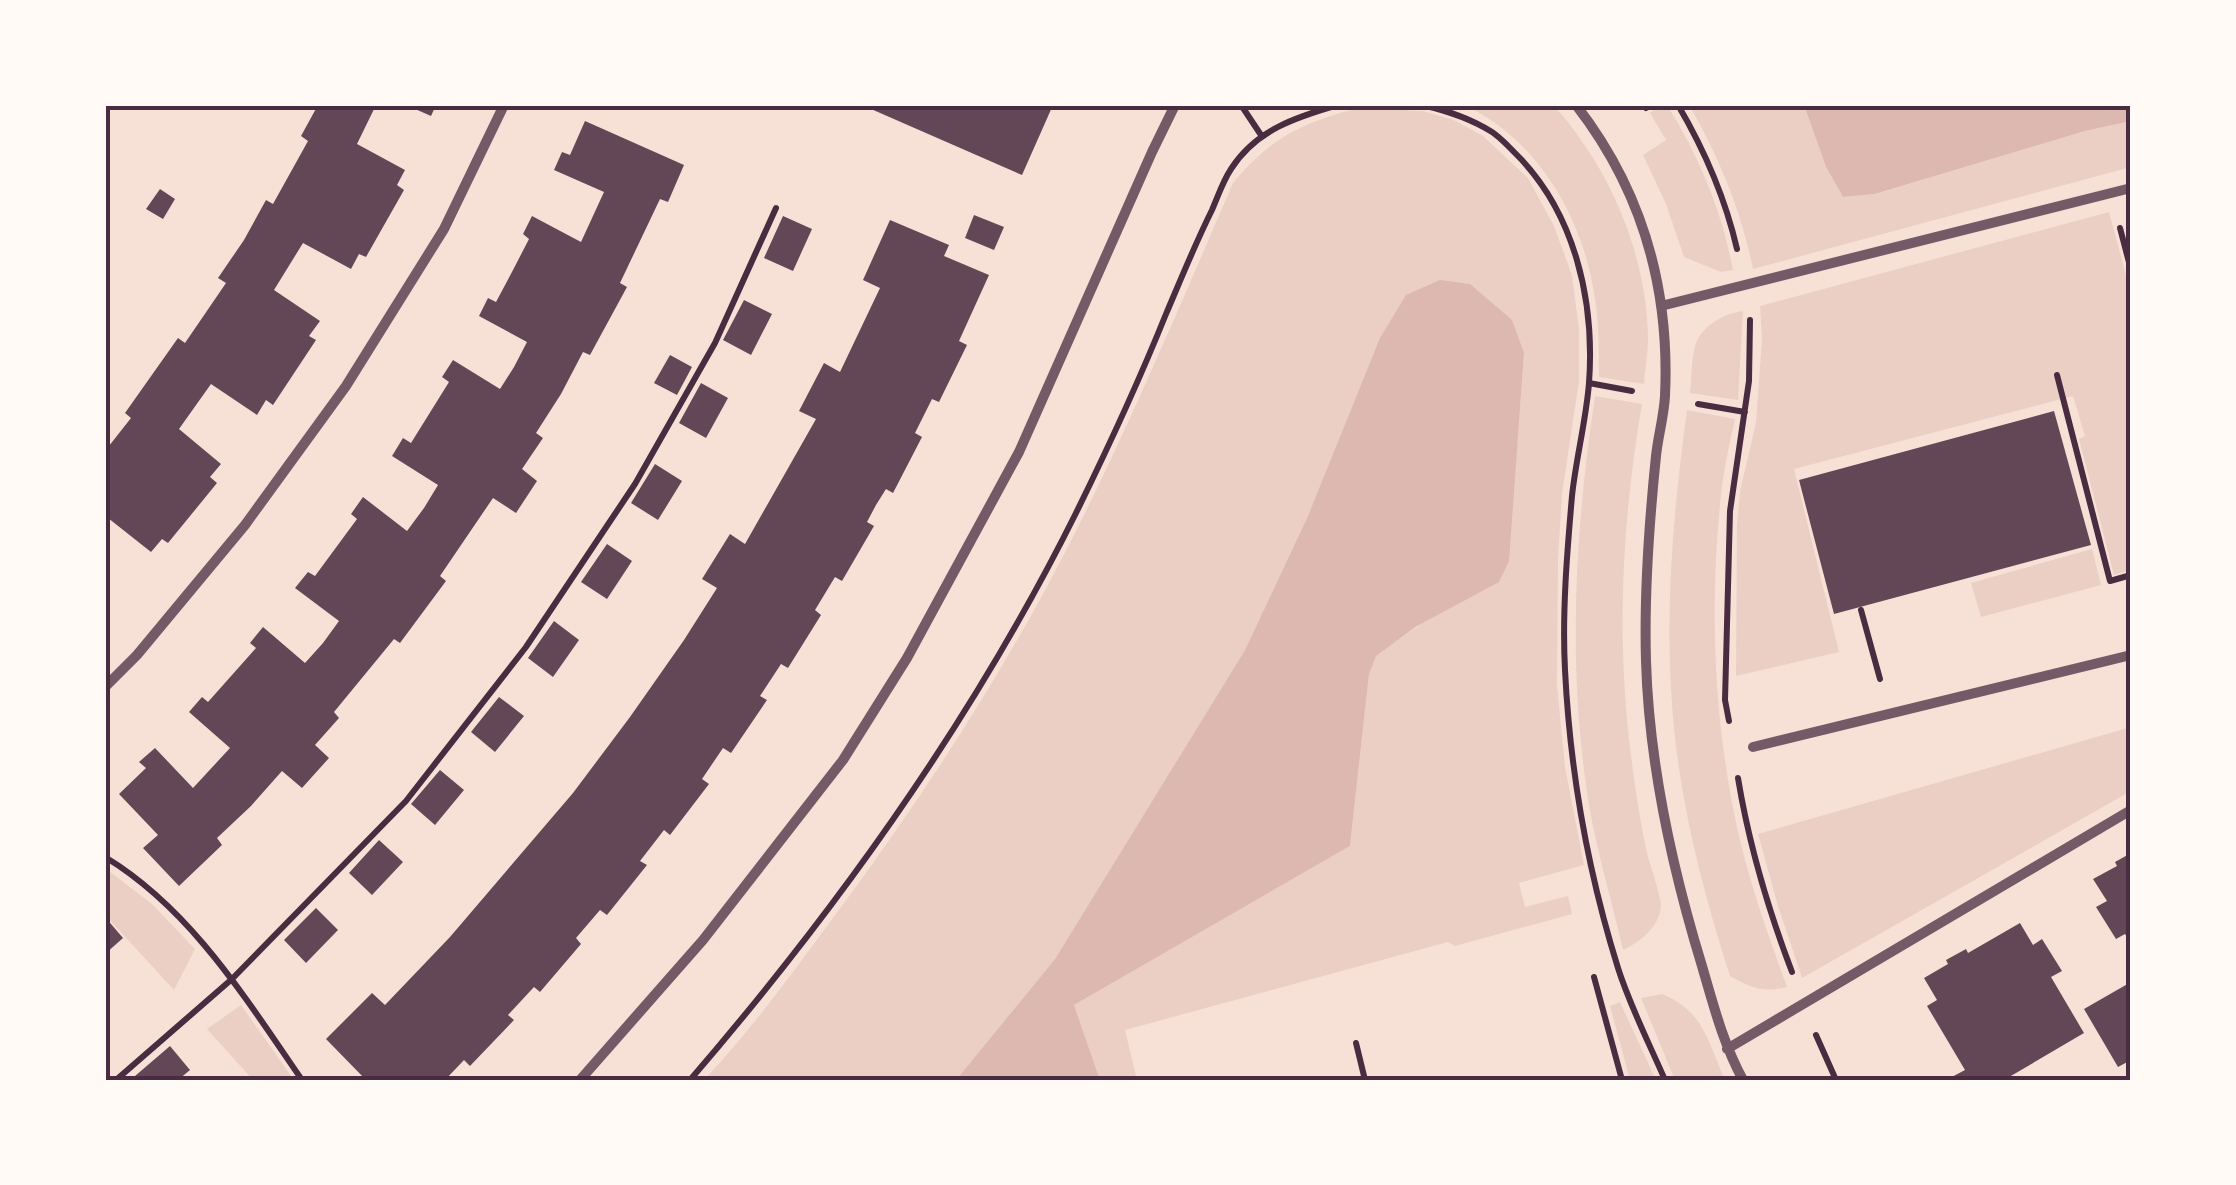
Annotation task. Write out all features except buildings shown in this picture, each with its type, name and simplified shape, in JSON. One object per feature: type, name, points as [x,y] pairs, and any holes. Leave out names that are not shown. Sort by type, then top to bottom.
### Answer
[{"type":"street","points":[[105,687],[245,526],[346,386],[444,229],[504,105]]},
{"type":"street","points":[[580,1080],[703,940],[831,775],[907,658],[1019,452],[1175,105]]},
{"type":"street","points":[[1576,105],[1613,159],[1634,202],[1655,265],[1665,397],[1656,452],[1646,594],[1652,739],[1683,906],[1727,1049],[1743,1080]]},
{"type":"street","points":[[1661,306],[2131,188]]},
{"type":"street","points":[[1753,747],[2131,655]]},
{"type":"street","points":[[1727,1049],[2131,810]]},
{"type":"path","points":[[1242,105],[1261,135]]},
{"type":"path","points":[[690,1080],[836,899],[922,778],[984,678],[1074,516],[1138,382],[1231,168],[1261,135],[1297,116],[1338,105]]},
{"type":"path","points":[[1422,105],[1456,112],[1496,134],[1530,168],[1561,215],[1581,270],[1589,328],[1589,383],[1572,492],[1566,577],[1565,666],[1572,756],[1590,855],[1618,970],[1665,1080]]},
{"type":"path","points":[[1678,105],[1701,144],[1730,219],[1746,286],[1750,324],[1749,382],[1730,510],[1725,700],[1731,734]]},
{"type":"path","points":[[116,1080],[232,979],[406,801],[526,647],[634,484],[715,343],[776,208]]},
{"type":"path","points":[[2057,375],[2110,581],[2131,576]]},
{"type":"path","points":[[1861,610],[1889,714]]},
{"type":"path","points":[[1736,769],[1768,909],[1833,1079]]},
{"type":"path","points":[[105,857],[152,891],[197,937],[232,979],[302,1080]]},
{"type":"path","points":[[1594,977],[1622,1080]]},
{"type":"path","points":[[1356,1043],[1364,1080]]},
{"type":"shaded area","points":[[1464,105],[1552,105],[1586,147],[1622,214],[1638,263],[1647,313],[1644,384],[1599,377],[1594,293],[1588,264],[1567,208],[1552,182],[1513,137]]},
{"type":"shaded area","points":[[1667,105],[1699,164],[1723,226],[1733,270],[1721,272],[1684,257],[1666,204],[1643,155],[1666,140],[1650,113]]},
{"type":"shaded area","points":[[1689,105],[1804,105],[1826,167],[1843,197],[1876,194],[2085,131],[2131,121],[2131,167],[1753,269],[1728,184]]},
{"type":"shaded area","points":[[1804,105],[2131,105],[2131,121],[1875,194],[1843,197],[1826,167]]},
{"type":"shaded area","points":[[1359,108],[1423,111],[1454,120],[1483,136],[1528,178],[1554,226],[1572,275],[1579,329],[1579,381],[1562,494],[1557,685],[1565,767],[1584,865],[1519,883],[1525,907],[1568,896],[1572,914],[1455,946],[1448,942],[1125,1030],[1137,1080],[1100,1080],[1074,1005],[1350,846],[1369,673],[1375,656],[1417,627],[1517,447],[1524,353],[1308,516],[1245,650],[1055,959],[956,1080],[704,1080],[768,1005],[859,883],[951,749],[1007,657],[1106,469],[1233,183],[1260,154],[1289,134]]},
{"type":"shaded area","points":[[2109,212],[2131,294],[2131,570],[2114,575],[2079,439],[2085,436],[2073,396],[1794,469],[1839,652],[1736,676],[1737,525],[1740,491],[1756,423],[1762,338],[1760,306]]},
{"type":"shaded area","points":[[1440,280],[1470,284],[1512,320],[1524,353],[1509,561],[1499,582],[1417,626],[1376,656],[1369,674],[1350,846],[1074,1005],[1100,1080],[956,1080],[1055,959],[1245,650],[1308,516],[1380,338],[1406,295]]},
{"type":"shaded area","points":[[1743,311],[1738,400],[1690,393],[1693,355],[1699,337],[1715,321]]},
{"type":"shaded area","points":[[1595,396],[1642,404],[1626,535],[1624,667],[1638,804],[1661,905],[1648,933],[1623,950],[1588,800],[1577,682],[1579,539]]},
{"type":"shaded area","points":[[1687,410],[1735,419],[1723,478],[1715,571],[1718,701],[1742,847],[1787,987],[1778,989],[1757,988],[1730,976],[1696,858],[1679,768],[1671,697],[1670,615],[1673,533]]},
{"type":"shaded area","points":[[2092,549],[2101,585],[1981,617],[1971,583]]},
{"type":"shaded area","points":[[2131,727],[2131,791],[1802,978],[1758,834]]},
{"type":"shaded area","points":[[105,868],[152,904],[195,949],[174,990],[105,915]]},
{"type":"shaded area","points":[[1662,994],[1696,1019],[1725,1080],[1675,1080],[1641,998]]},
{"type":"shaded area","points":[[1620,1002],[1656,1080],[1630,1080],[1610,1006]]},
{"type":"shaded area","points":[[241,1005],[294,1080],[253,1080],[207,1029]]}]
